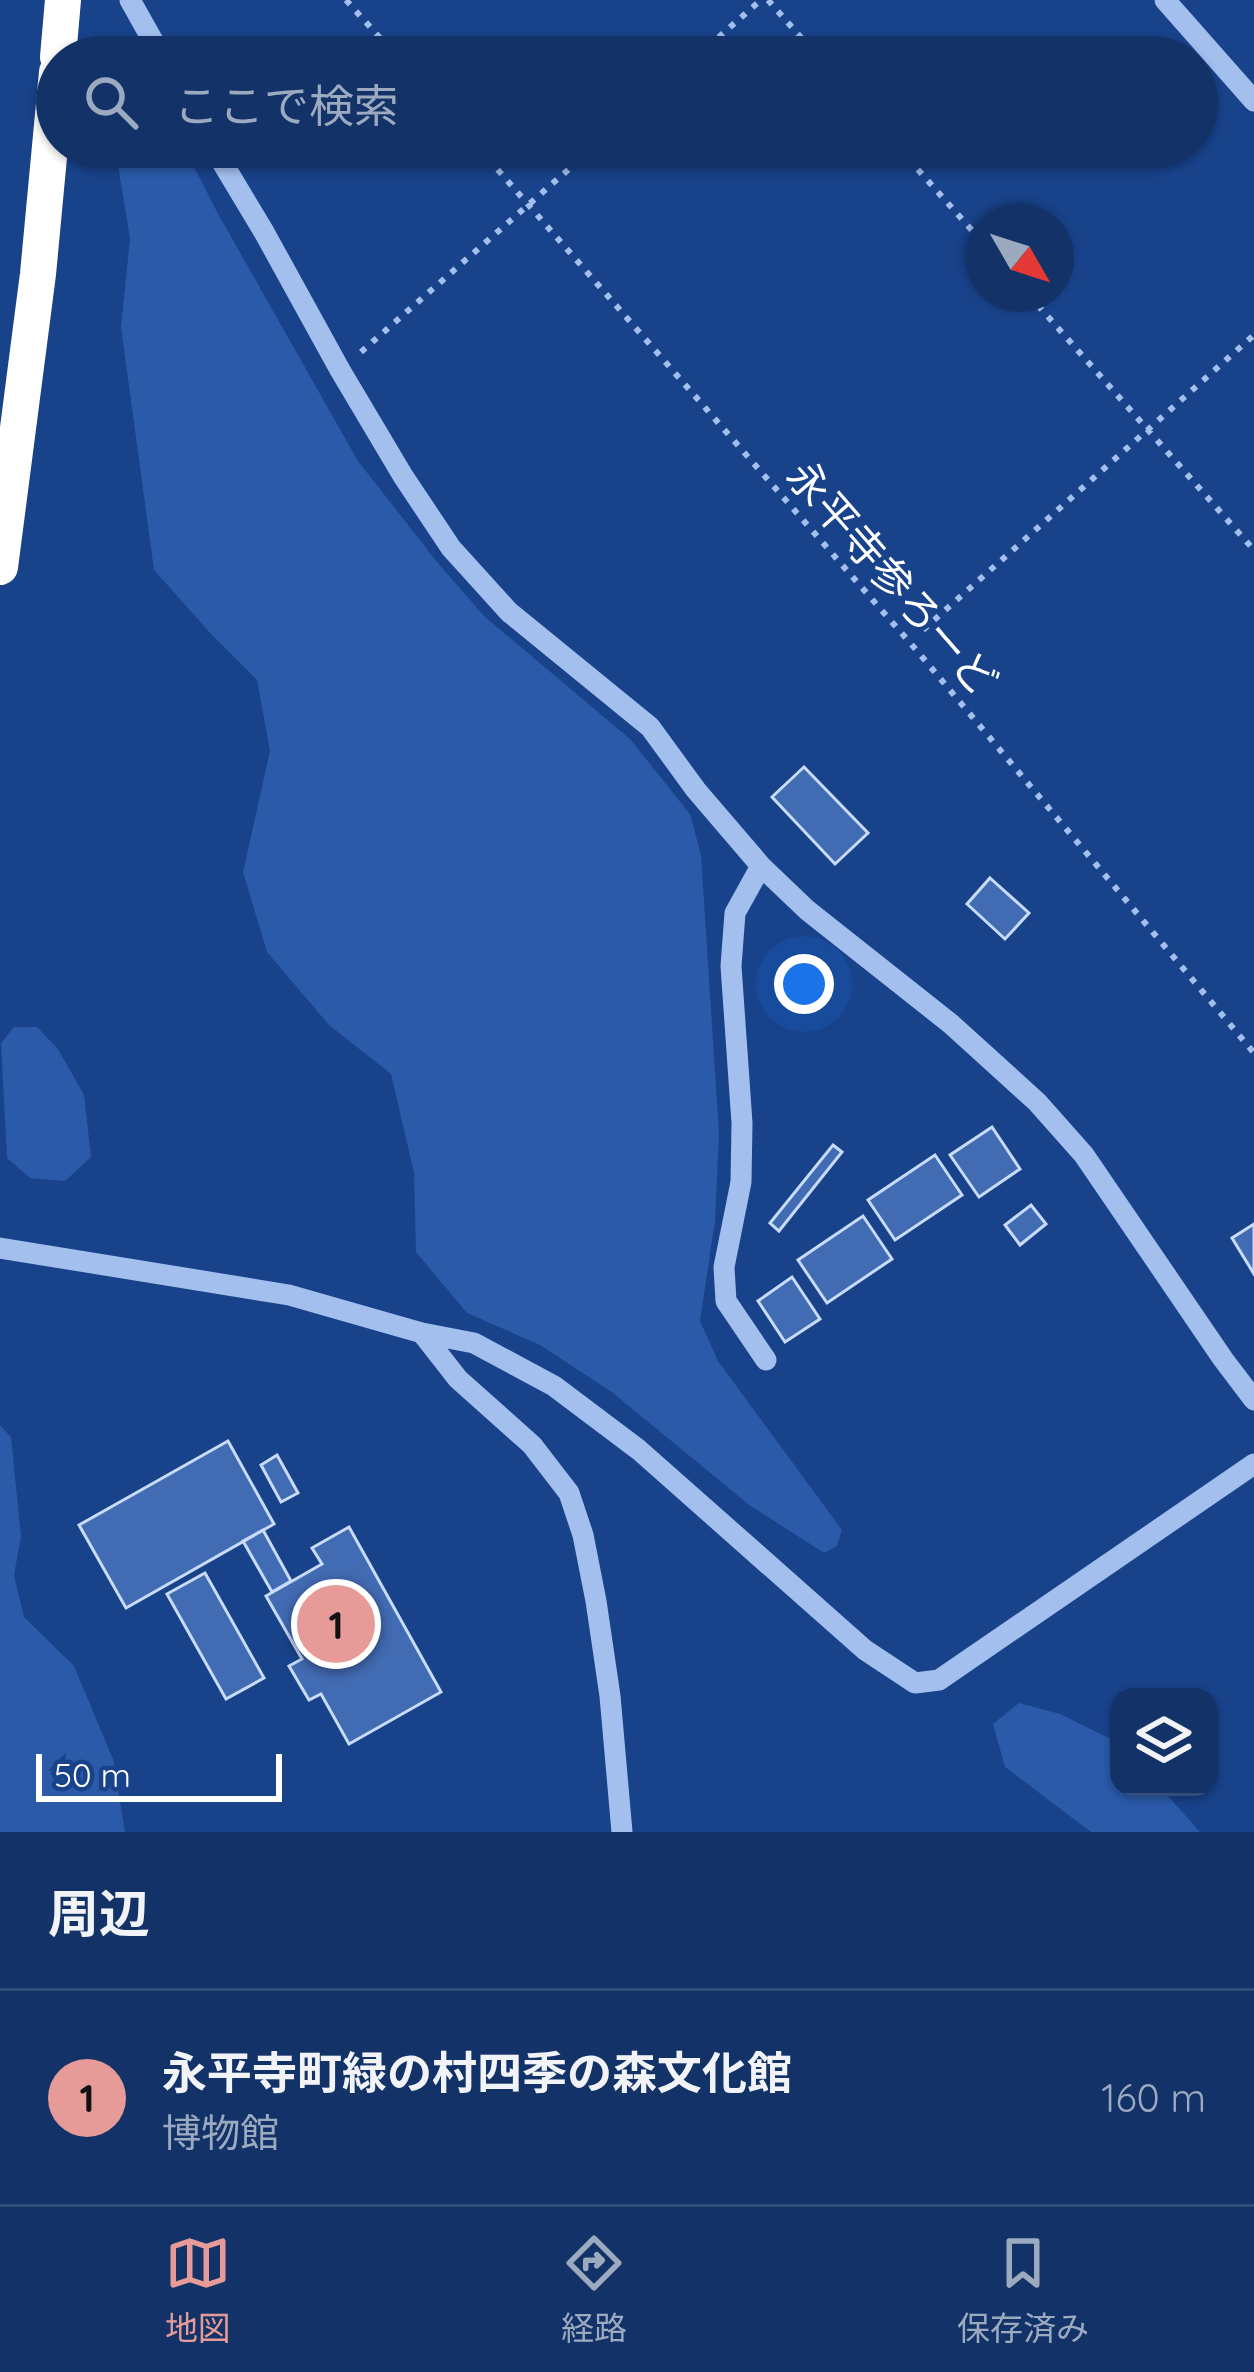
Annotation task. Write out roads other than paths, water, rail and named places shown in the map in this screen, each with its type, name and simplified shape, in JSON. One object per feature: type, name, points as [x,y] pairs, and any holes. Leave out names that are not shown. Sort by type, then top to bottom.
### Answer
[{"type":"highway","points":[[0,567],[48,168]]},
{"type":"street","points":[[130,0],[150,36]]},
{"type":"street","points":[[1165,0],[1197,36]]},
{"type":"street","points":[[1218,60],[1254,100]]},
{"type":"street","points":[[225,168],[403,476],[451,548],[509,612],[650,728],[761,866],[807,910],[951,1024],[1037,1102],[1084,1155],[1254,1400]]},
{"type":"street","points":[[761,866],[734,913],[731,967],[742,1123],[741,1182],[724,1267],[726,1301],[766,1360]]},
{"type":"street","points":[[0,1248],[290,1295],[474,1343],[554,1386],[639,1450],[866,1649],[915,1683],[939,1680],[1254,1464]]},
{"type":"street","points":[[422,1333],[458,1379],[532,1445],[569,1493],[596,1600],[622,1832]]},
{"type":"place","name":"永平寺町緑の村四季の森文化館","points":[[336,1624]]}]
